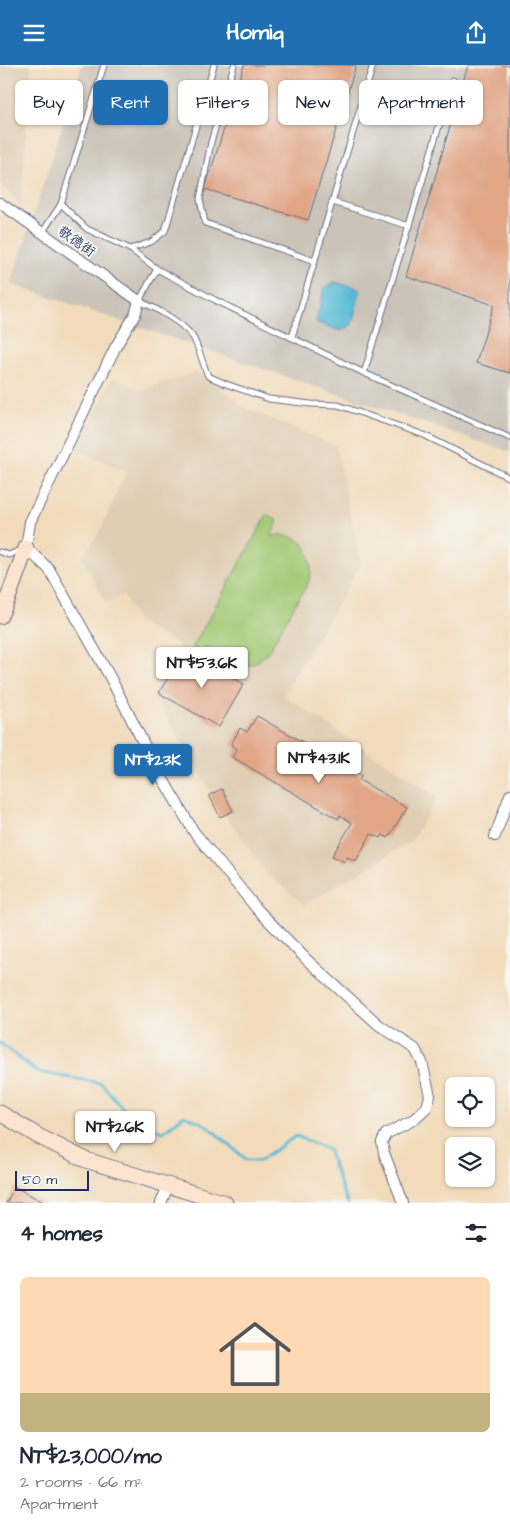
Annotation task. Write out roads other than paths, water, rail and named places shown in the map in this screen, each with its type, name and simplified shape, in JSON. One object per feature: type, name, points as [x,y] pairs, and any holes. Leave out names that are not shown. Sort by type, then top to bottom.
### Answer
[{"type":"street","name":"敬德街","points":[[0,203],[139,301]]},
{"type":"street","points":[[0,616],[26,548],[30,522],[116,346],[135,315],[139,301]]},
{"type":"street","points":[[26,548],[49,569],[110,677],[154,764],[194,832],[256,909],[301,954],[379,1025],[415,1049],[422,1062],[430,1097],[427,1107],[412,1120],[386,1134],[382,1142],[384,1153],[403,1203]]},
{"type":"street","points":[[495,836],[510,795]]},
{"type":"street","points":[[0,1113],[38,1136],[86,1160],[225,1203]]},
{"type":"street","points":[[161,1203],[168,1186]]},
{"type":"lane","points":[[42,233],[62,204],[104,65]]},
{"type":"lane","points":[[130,249],[151,242],[165,231],[214,65]]},
{"type":"lane","points":[[234,65],[211,142],[200,199],[205,223],[315,261]]},
{"type":"lane","points":[[292,337],[374,65]]},
{"type":"lane","points":[[364,373],[439,125]]},
{"type":"lane","points":[[332,202],[409,226]]},
{"type":"lane","points":[[62,204],[87,229],[130,249],[157,269],[216,300],[364,373],[510,438]]},
{"type":"lane","points":[[157,269],[139,301],[156,308],[184,327],[192,336],[208,376],[269,399],[338,405],[424,435],[480,465],[510,478]]},
{"type":"lane","points":[[0,551],[9,555],[26,548]]},
{"type":"water","points":[[334,282],[361,289],[352,324],[341,331],[316,322],[324,289]]},
{"type":"waterway","points":[[0,1043],[37,1072],[101,1083],[132,1119],[163,1132],[184,1115],[206,1125],[247,1160],[260,1160],[296,1136],[328,1149],[348,1203]]}]
